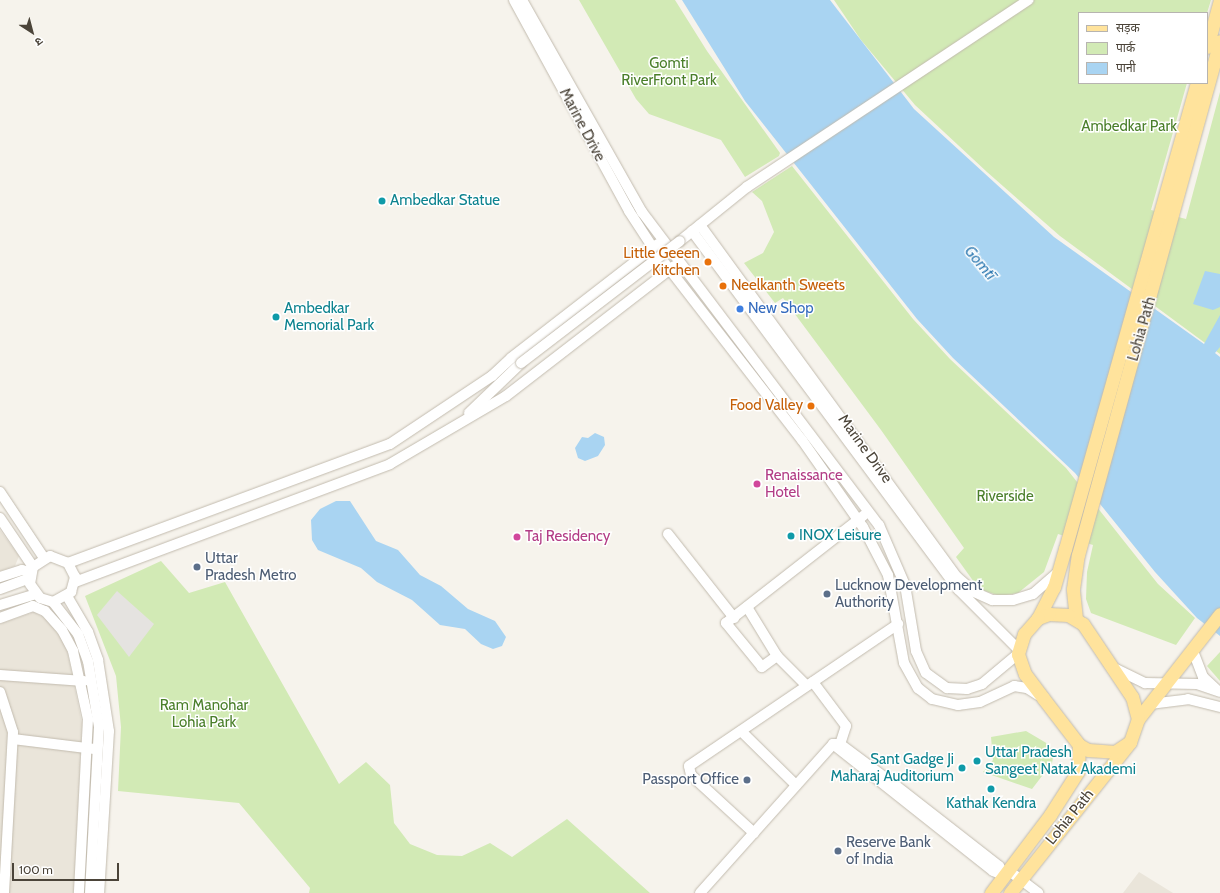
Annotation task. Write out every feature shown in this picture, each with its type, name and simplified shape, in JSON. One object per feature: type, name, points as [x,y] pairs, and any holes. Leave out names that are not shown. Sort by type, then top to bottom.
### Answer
[{"type":"main road","points":[[1208,43],[1220,0]]},
{"type":"main road","name":"Lohia Path","points":[[1076,619],[1073,589],[1078,555],[1167,241],[1220,40]]},
{"type":"main road","name":"Lohia Path","points":[[1018,652],[1024,634],[1038,618],[1059,570],[1197,84]]},
{"type":"main road","points":[[1038,618],[1060,614],[1076,619],[1112,667],[1132,697],[1138,719]]},
{"type":"main road","points":[[1138,719],[1193,651],[1220,614]]},
{"type":"main road","points":[[1018,652],[1025,674],[1079,745],[1107,753],[1130,742]]},
{"type":"main road","name":"Lohia Path","points":[[1010,893],[1130,742],[1138,719]]},
{"type":"main road","name":"Lohia Path","points":[[995,892],[1007,873],[1050,815],[1078,771],[1079,745]]},
{"type":"street","name":"Marine Drive","points":[[514,0],[653,248],[858,520],[888,575],[907,672],[932,699],[968,706],[1005,688],[1020,686],[1043,698]]},
{"type":"street","name":"Marine Drive","points":[[522,0],[621,178],[663,240],[869,511],[894,556],[905,585],[916,651],[932,680],[953,689],[976,687],[1018,652],[959,590],[696,228]]},
{"type":"street","points":[[448,432],[521,363],[680,241],[747,187],[1028,0]]},
{"type":"street","name":"Marine Drive","points":[[696,228],[957,577],[974,592],[992,600],[1013,600],[1033,594],[1059,570]]},
{"type":"street","points":[[0,589],[31,572],[44,558],[57,557],[68,562],[384,447],[420,428],[492,376],[511,358],[663,240]]},
{"type":"street","points":[[53,602],[67,596],[75,582],[390,464],[448,432],[506,396],[681,262]]},
{"type":"street","points":[[492,376],[521,363]]},
{"type":"street","points":[[0,492],[44,558]]},
{"type":"street","points":[[778,656],[762,667],[726,623],[869,511]]},
{"type":"street","points":[[0,518],[31,572],[35,594]]},
{"type":"street","points":[[668,534],[734,618]]},
{"type":"street","points":[[68,562],[75,582]]},
{"type":"street","points":[[0,577],[22,570],[31,572]]},
{"type":"street","points":[[0,605],[35,594],[53,602],[78,634],[92,682],[99,750],[90,893]]},
{"type":"street","points":[[67,596],[88,632],[98,660],[108,725],[109,770],[99,893]]},
{"type":"street","points":[[0,618],[34,606],[45,611],[62,630],[73,651],[88,719],[88,748],[79,893]]},
{"type":"street","points":[[700,893],[796,785],[836,744],[846,726],[810,684],[778,656],[747,607]]},
{"type":"street","points":[[754,833],[690,775],[689,766],[898,624]]},
{"type":"street","points":[[1193,651],[1203,677],[1218,691]]},
{"type":"street","points":[[1112,667],[1145,683],[1197,684],[1218,691]]},
{"type":"street","points":[[0,675],[92,682]]},
{"type":"street","points":[[0,692],[12,739],[4,826],[4,893]]},
{"type":"street","points":[[1150,704],[1188,699],[1220,707]]},
{"type":"street","points":[[740,731],[796,785]]},
{"type":"street","points":[[12,739],[99,750]]},
{"type":"street","points":[[836,744],[993,871],[1007,873],[1021,880],[1035,892]]},
{"type":"shaded area","points":[[0,530],[19,556],[15,566],[0,571]]},
{"type":"shaded area","points":[[117,591],[154,624],[129,657],[97,615]]},
{"type":"shaded area","points":[[34,612],[47,619],[66,645],[82,723],[74,893],[0,893],[0,624]]},
{"type":"shaded area","points":[[1139,872],[1173,893],[1123,893]]},
{"type":"green space","name":"Gomti RiverFront Park","points":[[579,0],[675,0],[707,51],[780,153],[779,156],[745,177],[721,140],[649,114],[636,99]]},
{"type":"green space","name":"Ambedkar Park","points":[[834,0],[1211,0],[1207,12],[1078,12],[1078,84],[1187,84],[1151,210],[1186,219],[1220,92],[1220,354],[1060,236],[987,172],[915,105],[861,40]]},
{"type":"green space","name":"Riverside","points":[[792,166],[913,319],[950,359],[1066,468],[1158,584],[1195,618],[1176,645],[1091,613],[1086,599],[1087,572],[1093,545],[1058,534],[1044,572],[1018,593],[1000,596],[979,589],[956,557],[964,548],[881,430],[783,298],[775,303],[744,263],[763,253],[774,232],[762,201],[752,192]]},
{"type":"green space","name":"Ram Manohar Lohia Park","points":[[161,561],[189,593],[225,582],[339,784],[366,762],[390,785],[394,823],[410,844],[437,855],[462,856],[490,843],[512,857],[567,819],[650,893],[309,893],[310,888],[239,803],[118,791],[121,727],[116,676],[85,596]]},
{"type":"green space","points":[[1220,652],[1220,681],[1207,666]]},
{"type":"green space","points":[[1026,731],[1048,744],[1054,753],[1052,763],[1032,789],[983,772],[993,760],[991,737]]},
{"type":"water","name":"Gomtī","points":[[682,0],[830,0],[914,109],[1054,237],[1204,344],[1220,315],[1220,347],[1215,353],[1220,357],[1220,636],[1197,618],[1155,572],[1075,473],[953,358],[917,319],[745,101]]},
{"type":"water","points":[[1205,271],[1220,274],[1220,307],[1213,310],[1193,304]]},
{"type":"water","points":[[595,433],[604,437],[605,445],[598,456],[585,461],[578,458],[575,448],[582,437],[588,438]]},
{"type":"water","points":[[336,501],[350,501],[376,541],[398,550],[420,575],[441,586],[468,609],[495,621],[506,637],[502,646],[493,649],[481,644],[465,629],[440,625],[412,600],[377,582],[361,568],[318,550],[312,540],[311,520],[320,509]]},
{"type":"place","name":"Ambedkar Statue","points":[[382,201]]},
{"type":"place","name":"Little Geeen Kitchen","points":[[708,262]]},
{"type":"place","name":"Neelkanth Sweets","points":[[723,286]]},
{"type":"place","name":"New Shop","points":[[740,309]]},
{"type":"place","name":"Ambedkar Memorial Park","points":[[276,317]]},
{"type":"place","name":"Food Valley","points":[[811,406]]},
{"type":"place","name":"Renaissance Hotel","points":[[757,484]]},
{"type":"place","name":"INOX Leisure","points":[[791,536]]},
{"type":"place","name":"Taj Residency","points":[[517,537]]},
{"type":"place","name":"Uttar Pradesh Metro","points":[[197,567]]},
{"type":"place","name":"Lucknow Development Authority","points":[[827,594]]},
{"type":"place","name":"Uttar Pradesh Sangeet Natak Akademi","points":[[977,761]]},
{"type":"place","name":"Sant Gadge Ji Maharaj Auditorium","points":[[962,768]]},
{"type":"place","name":"Passport Office","points":[[747,780]]},
{"type":"place","name":"Kathak Kendra","points":[[991,789]]},
{"type":"place","name":"Reserve Bank of India","points":[[838,851]]}]
